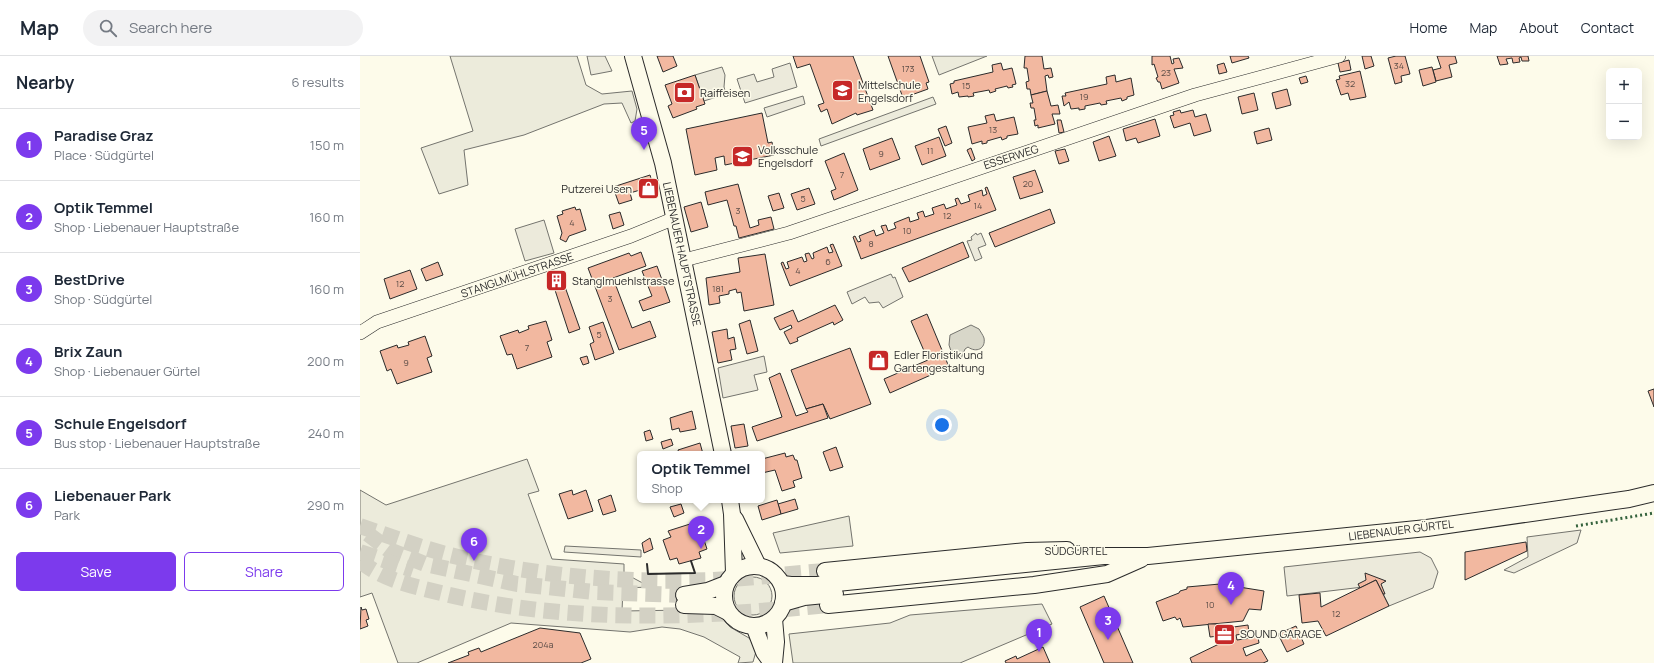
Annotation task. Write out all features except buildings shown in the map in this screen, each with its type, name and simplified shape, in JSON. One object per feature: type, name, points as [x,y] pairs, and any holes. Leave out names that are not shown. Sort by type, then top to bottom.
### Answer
[{"type":"main road","name":"LIEBENAUER HAUPTSTRASSE","points":[[633,56],[657,138],[684,260],[722,451]]},
{"type":"main road","name":"LIEBENAUER GÜRTEL","points":[[1148,556],[1427,528],[1629,499],[1654,493]]},
{"type":"main road","points":[[731,507],[758,566]]},
{"type":"main road","points":[[728,612],[724,602],[730,579],[731,507]]},
{"type":"main road","name":"SÜDGÜRTEL","points":[[825,572],[1027,551],[1102,549],[1148,556]]},
{"type":"main road","points":[[782,584],[816,585],[1104,556],[1148,556]]},
{"type":"main road","name":"SÜDGÜRTEL","points":[[828,606],[1034,585],[1107,574],[1148,556]]},
{"type":"main road","points":[[783,603],[804,597],[1105,567],[1148,556]]},
{"type":"main road","points":[[758,566],[772,572],[782,584],[784,594],[783,603],[774,619],[768,623],[754,626],[738,622],[728,612],[716,606],[684,600],[708,591],[730,579],[746,567],[758,566]]},
{"type":"main road","points":[[773,663],[776,642],[774,619]]},
{"type":"main road","points":[[754,626],[764,652],[773,663]]},
{"type":"street","name":"ESSERWEG","points":[[684,260],[789,233],[1195,95],[1338,56]]},
{"type":"street","name":"STANGLMÜHLSTRASSE","points":[[360,333],[377,322],[631,236],[675,218]]},
{"type":"shaded area","points":[[450,56],[577,56],[586,85],[602,94],[632,91],[637,109],[635,121],[631,123],[622,103],[604,104],[524,135],[464,150],[468,185],[439,194],[421,148],[473,131]]},
{"type":"shaded area","points":[[587,56],[605,56],[612,71],[591,75]]},
{"type":"shaded area","points":[[932,56],[987,56],[939,75]]},
{"type":"shaded area","points":[[790,63],[797,87],[745,103],[737,79],[754,74],[757,82],[774,77],[772,69]]},
{"type":"shaded area","points":[[722,67],[725,75],[724,87],[726,94],[704,101],[695,75]]},
{"type":"shaded area","points":[[803,96],[805,104],[767,117],[764,108]]},
{"type":"shaded area","points":[[933,97],[936,104],[821,146],[819,139]]},
{"type":"shaded area","points":[[544,220],[554,253],[525,261],[515,229]]},
{"type":"shaded area","points":[[976,233],[977,235],[981,233],[986,245],[978,248],[982,258],[975,261],[967,241],[972,240],[971,237]]},
{"type":"shaded area","points":[[891,274],[893,278],[895,277],[903,297],[883,308],[879,302],[869,303],[865,297],[852,304],[847,292]]},
{"type":"shaded area","points":[[971,325],[979,329],[984,338],[982,347],[974,350],[968,347],[965,349],[961,359],[953,357],[949,345],[950,335]]},
{"type":"shaded area","points":[[764,356],[767,372],[754,375],[758,390],[723,398],[718,368]]},
{"type":"shaded area","points":[[527,459],[539,491],[528,494],[552,559],[624,564],[624,573],[650,587],[623,588],[622,611],[688,610],[717,613],[730,627],[749,638],[757,648],[753,662],[738,663],[740,657],[704,637],[680,629],[662,627],[630,632],[511,623],[417,663],[398,663],[372,593],[360,597],[360,490],[386,505]]},
{"type":"shaded area","points":[[849,516],[853,546],[780,553],[773,533]]},
{"type":"shaded area","points":[[1581,530],[1577,543],[1514,573],[1504,570],[1528,557],[1527,537]]},
{"type":"shaded area","points":[[565,546],[641,550],[641,557],[564,552]]},
{"type":"shaded area","points":[[1420,552],[1431,558],[1438,572],[1433,588],[1389,606],[1376,580],[1363,587],[1287,596],[1284,567]]},
{"type":"shaded area","points":[[749,577],[757,577],[767,582],[771,589],[771,603],[767,610],[757,615],[749,615],[739,610],[737,607],[734,600],[734,592],[739,582],[742,580]]},
{"type":"shaded area","points":[[1042,604],[1052,624],[960,663],[793,663],[789,634],[890,623],[910,615]]},
{"type":"tunnel","points":[[360,526],[445,554],[489,564],[553,574],[617,579],[681,581],[713,580],[825,571]]},
{"type":"tunnel","points":[[368,534],[389,550],[425,564],[517,584],[594,592],[684,595]]},
{"type":"tunnel","points":[[360,552],[413,570]]},
{"type":"tunnel","points":[[360,561],[369,568],[388,578],[409,585],[489,603],[537,610],[634,616],[731,613],[828,605]]},
{"type":"hedge","points":[[1576,526],[1654,513]]},
{"type":"wall","points":[[647,564],[648,574],[695,573],[691,561]]},
{"type":"place","name":"Mittelschule Engelsdorf","points":[[843,91]]},
{"type":"place","name":"Raiffeisen","points":[[685,93]]},
{"type":"place","name":"Schule Engelsdorf","points":[[644,150]]},
{"type":"place","name":"Volksschule Engelsdorf","points":[[743,156]]},
{"type":"place","name":"Putzerei Usen","points":[[648,189]]},
{"type":"place","name":"Stanglmuehlstrasse","points":[[557,281]]},
{"type":"place","name":"Edler Floristik und Gartengestaltung","points":[[878,361]]},
{"type":"place","name":"Optik Temmel","points":[[701,549]]},
{"type":"place","name":"Liebenauer Park","points":[[474,561]]},
{"type":"place","name":"Brix Zaun","points":[[1231,605]]},
{"type":"place","name":"SOUND GARAGE","points":[[1224,634]]},
{"type":"place","name":"BestDrive","points":[[1108,640]]},
{"type":"place","name":"Paradise Graz","points":[[1039,652]]}]
